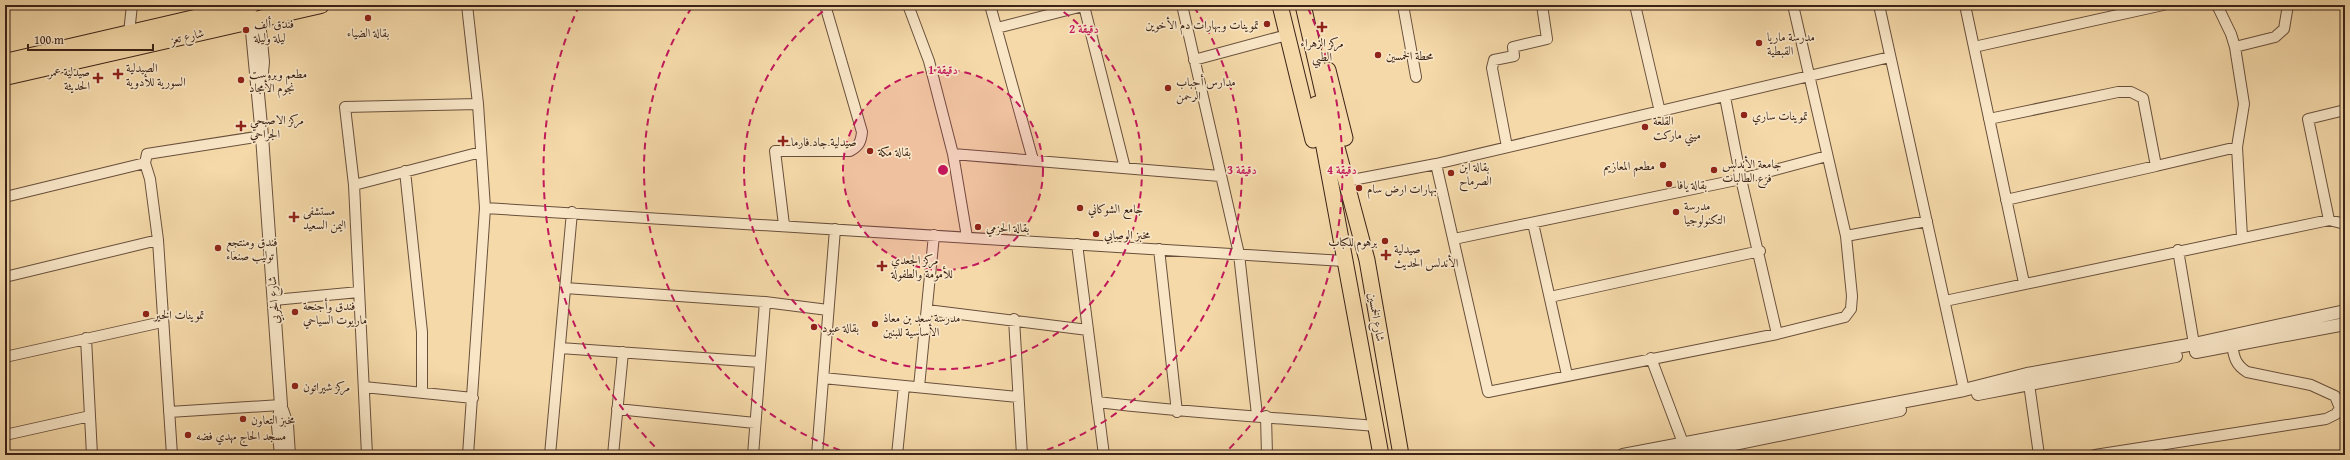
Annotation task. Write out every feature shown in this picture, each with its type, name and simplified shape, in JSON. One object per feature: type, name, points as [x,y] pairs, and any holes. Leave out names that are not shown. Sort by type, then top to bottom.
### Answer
[{"type":"highway","name":"شارع تعز","points":[[5,62],[251,5]]},
{"type":"highway","name":"شارع تعز","points":[[5,77],[321,5]]},
{"type":"main road","name":"شارع الخمسين","points":[[1280,5],[1316,150],[1331,185]]},
{"type":"main road","name":"شارع الخمسين","points":[[1293,5],[1322,111],[1347,181],[1367,260],[1401,455]]},
{"type":"main road","name":"شارع الخمسين","points":[[1303,5],[1322,111],[1331,185],[1344,261],[1380,455]]},
{"type":"main road","name":"شارع الخمسين","points":[[1312,5],[1346,143],[1347,181]]},
{"type":"street","points":[[129,33],[132,5]]},
{"type":"street","points":[[467,5],[478,104],[485,208],[468,455]]},
{"type":"street","points":[[784,225],[775,151],[850,151],[858,147],[862,140],[862,132],[825,5]]},
{"type":"street","points":[[908,5],[929,61],[953,154],[967,237]]},
{"type":"street","points":[[990,5],[1033,160]]},
{"type":"street","points":[[997,28],[1086,5],[1125,168]]},
{"type":"street","points":[[1182,5],[1239,254],[1267,455]]},
{"type":"street","points":[[1403,5],[1416,77]]},
{"type":"street","points":[[1507,147],[1492,68],[1494,60],[1514,56],[1513,47],[1547,39],[1542,5]]},
{"type":"street","points":[[1636,5],[1660,112]]},
{"type":"street","points":[[1436,164],[1488,392],[1651,358],[1777,334],[1845,317],[1850,309],[1852,296],[1846,236],[1808,78],[1793,5]]},
{"type":"street","points":[[1879,5],[1964,390]]},
{"type":"street","points":[[1965,5],[2024,283]]},
{"type":"street","points":[[1974,47],[2164,5]]},
{"type":"street","points":[[2217,5],[2231,34],[2244,104],[2237,147],[2242,237]]},
{"type":"street","points":[[2234,47],[2275,37],[2284,29],[2288,5]]},
{"type":"street","name":"شارع الحربي","points":[[255,21],[259,100],[281,405],[278,426],[281,455]]},
{"type":"street","points":[[1194,60],[1287,35]]},
{"type":"street","points":[[1347,181],[1436,164],[1808,78],[1890,57]]},
{"type":"street","points":[[1989,119],[2118,92],[2131,92],[2143,98],[2156,166]]},
{"type":"street","points":[[1725,97],[1741,179],[1760,251],[1777,334]]},
{"type":"street","points":[[367,455],[354,185],[345,107],[478,104]]},
{"type":"street","points":[[2329,220],[2308,119],[2345,110]]},
{"type":"street","points":[[172,455],[162,322],[158,240],[150,179],[145,163],[147,154],[262,136]]},
{"type":"street","points":[[2006,200],[2237,147]]},
{"type":"street","points":[[354,185],[481,152]]},
{"type":"street","points":[[953,154],[1220,176]]},
{"type":"street","points":[[1454,239],[1741,179],[1827,156]]},
{"type":"street","points":[[5,197],[145,163]]},
{"type":"street","points":[[405,171],[422,332],[422,393]]},
{"type":"street","points":[[485,208],[784,225],[1344,261]]},
{"type":"street","points":[[550,455],[572,212]]},
{"type":"street","points":[[1945,301],[2178,250],[2329,220],[2345,224]]},
{"type":"street","points":[[1846,236],[1927,221]]},
{"type":"street","points":[[1533,223],[1567,375]]},
{"type":"street","points":[[817,455],[835,229]]},
{"type":"street","points":[[919,387],[934,235]]},
{"type":"street","points":[[5,277],[158,240]]},
{"type":"street","points":[[1077,244],[1104,455]]},
{"type":"street","points":[[1159,249],[1177,412]]},
{"type":"street","points":[[2178,250],[2194,344]]},
{"type":"street","points":[[1550,297],[1760,251]]},
{"type":"street","points":[[566,288],[765,302],[828,310]]},
{"type":"street","points":[[274,300],[359,292]]},
{"type":"street","points":[[753,455],[765,302]]},
{"type":"street","points":[[927,310],[1014,319],[1088,330]]},
{"type":"street","points":[[1737,438],[2028,379],[2345,311]]},
{"type":"street","points":[[1014,319],[1022,455]]},
{"type":"street","points":[[5,357],[162,322]]},
{"type":"street","points":[[1623,455],[1682,452],[1737,438],[1964,390],[2232,345],[2345,324]]},
{"type":"street","points":[[86,338],[92,455]]},
{"type":"street","points":[[2095,455],[2118,453],[2326,419],[2336,414],[2340,408],[2335,396],[2311,385],[2247,372],[2239,367],[2234,359],[2232,345]]},
{"type":"street","points":[[560,348],[760,362]]},
{"type":"street","points":[[613,455],[623,352]]},
{"type":"street","points":[[1651,358],[1682,452]]},
{"type":"street","points":[[823,378],[1018,397]]},
{"type":"street","points":[[2028,379],[2039,455]]},
{"type":"street","points":[[897,455],[904,386]]},
{"type":"street","points":[[364,387],[473,398]]},
{"type":"street","points":[[1097,402],[1177,412],[1261,416],[1375,426]]},
{"type":"street","points":[[168,412],[281,405]]},
{"type":"street","name":"شارع الحربي","points":[[281,405],[287,425],[289,455]]},
{"type":"street","points":[[617,409],[755,423]]},
{"type":"street","points":[[5,435],[90,416]]},
{"type":"place","name":"بقالة الضياء","points":[[368,18]]},
{"type":"place","name":"تموينات وبهارات دم الأخوين","points":[[1267,24]]},
{"type":"place","name":"مركز الزهراء الطبي","points":[[1322,27]]},
{"type":"place","name":"فندق ألف ليلة وليلة","points":[[246,30]]},
{"type":"place","name":"مدرسة ماريا القبطية","points":[[1759,43]]},
{"type":"place","name":"محطة الخمسين","points":[[1378,55]]},
{"type":"place","name":"الصيدلية السورية للأدوية","points":[[118,74]]},
{"type":"place","name":"صيدلية عمر الحديثة","points":[[98,78]]},
{"type":"place","name":"مطعم وبروست نجوم الأمجاد","points":[[241,80]]},
{"type":"place","name":"مدارس أحباب الرحمن","points":[[1168,88]]},
{"type":"place","name":"تموينات ساري","points":[[1744,115]]},
{"type":"place","name":"مركز الاصبحي الجراحي","points":[[241,126]]},
{"type":"place","name":"القلعة ميني ماركت","points":[[1645,127]]},
{"type":"place","name":"صيدلية جاد فارما","points":[[783,141]]},
{"type":"place","name":"بقالة مكة","points":[[870,151]]},
{"type":"place","name":"مطعم المعازيم","points":[[1663,165]]},
{"type":"place","name":"جامعة الأندلس فرع الطالبات","points":[[1714,170]]},
{"type":"place","name":"بقالة ابن الصرماح","points":[[1451,173]]},
{"type":"place","name":"بقالة يافا","points":[[1669,184]]},
{"type":"place","name":"بهارات ارض سام","points":[[1359,188]]},
{"type":"place","name":"جامع الشوكاني","points":[[1080,208]]},
{"type":"place","name":"مدرسة التكنولوجيا","points":[[1676,212]]},
{"type":"place","name":"مستشفى اليمن السعيد","points":[[294,217]]},
{"type":"place","name":"بقالة الحزمي","points":[[978,227]]},
{"type":"place","name":"مخبز الوصابي","points":[[1096,234]]},
{"type":"place","name":"برهوم للكباب","points":[[1385,241]]},
{"type":"place","name":"فندق ومنتجع توليب صنعاء","points":[[218,248]]},
{"type":"place","name":"صيدلية الأندلس الحديث","points":[[1386,255]]},
{"type":"place","name":"مركز الجعدي للأمومة والطفولة","points":[[882,266]]},
{"type":"place","name":"فندق وأجنحة ماريوت السياحي","points":[[295,312]]},
{"type":"place","name":"تموينات الخير","points":[[146,314]]},
{"type":"place","name":"مدرسة سعد بن معاذ الأساسية للبنين","points":[[875,324]]},
{"type":"place","name":"بقالة عبود","points":[[814,327]]},
{"type":"place","name":"مركز شيراتون","points":[[295,386]]},
{"type":"place","name":"مخبز التعاون","points":[[243,419]]},
{"type":"place","name":"مسجد الحاج مهدي فضه","points":[[188,435]]}]
